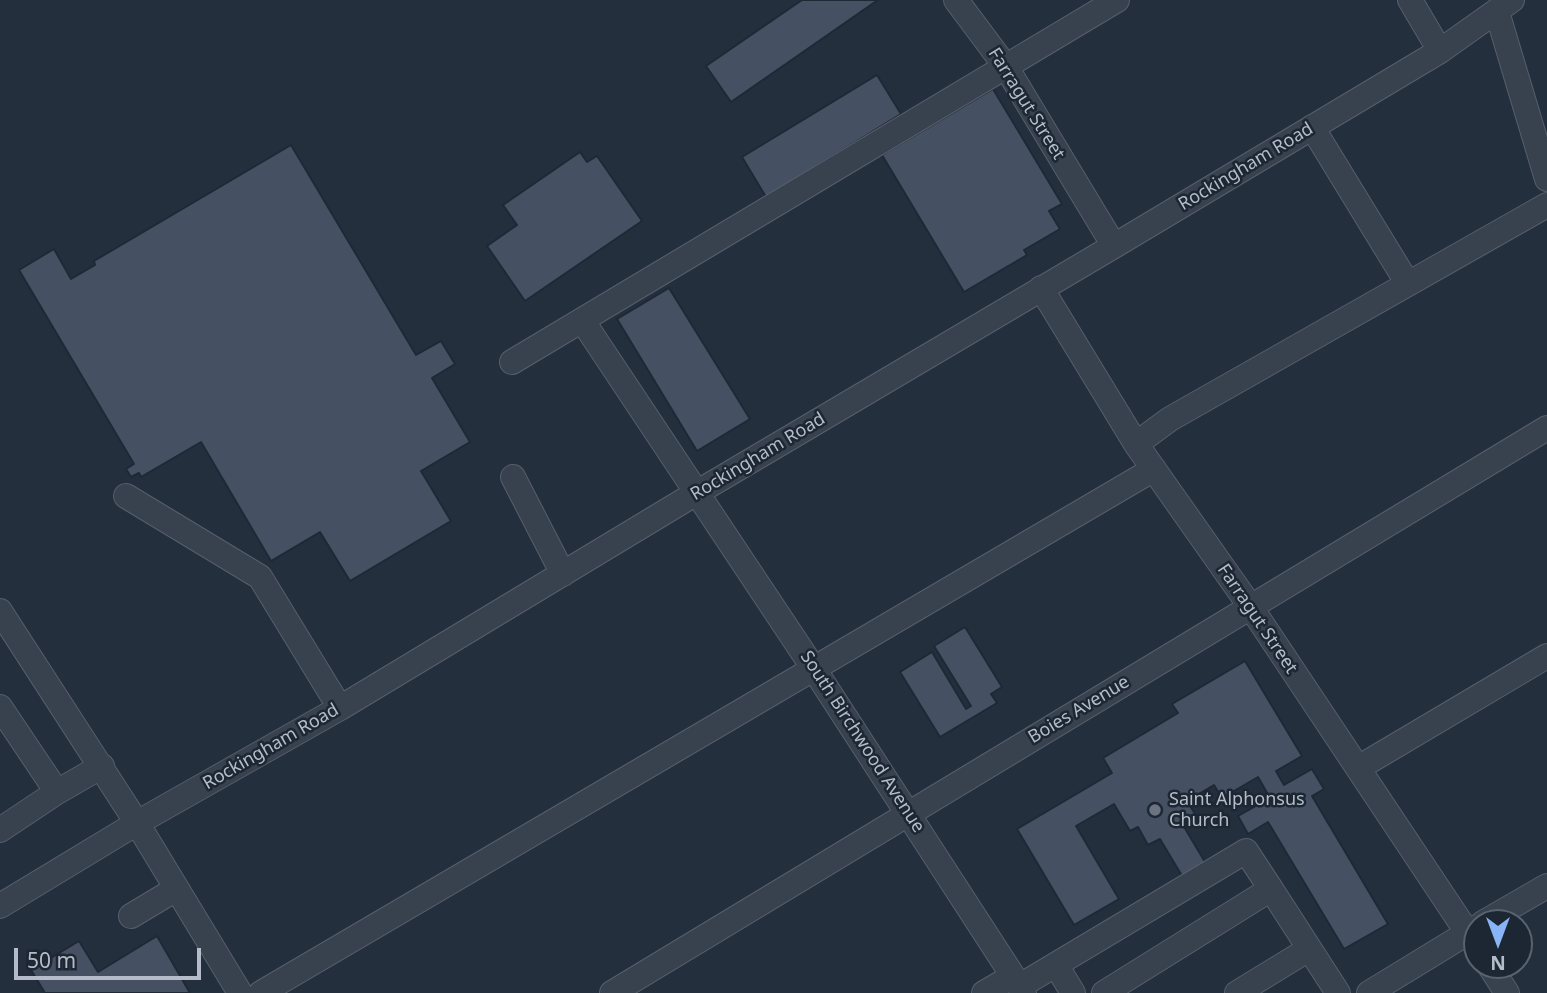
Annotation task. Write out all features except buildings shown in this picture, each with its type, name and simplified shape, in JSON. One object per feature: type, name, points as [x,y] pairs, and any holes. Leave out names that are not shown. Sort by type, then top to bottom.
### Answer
[{"type":"street","name":"Farragut Street","points":[[956,0],[1006,67],[1114,246]]},
{"type":"street","points":[[512,362],[1117,0]]},
{"type":"street","points":[[1410,0],[1440,51]]},
{"type":"street","points":[[1504,6],[1547,179]]},
{"type":"street","name":"Rockingham Road","points":[[0,906],[137,823],[340,708],[1440,51],[1504,6]]},
{"type":"street","points":[[1312,127],[1408,284]]},
{"type":"street","points":[[1136,443],[1170,419],[1547,205]]},
{"type":"street","name":"Farragut Street","points":[[1041,288],[1136,443],[1250,606],[1358,768],[1463,914]]},
{"type":"street","name":"South Birchwood Avenue","points":[[582,320],[814,668],[1019,985]]},
{"type":"street","name":"Boies Avenue","points":[[612,993],[1547,428]]},
{"type":"street","points":[[261,993],[1154,468]]},
{"type":"street","points":[[513,477],[563,574]]},
{"type":"street","points":[[126,496],[260,577],[340,708]]},
{"type":"street","points":[[0,611],[102,766],[240,993]]},
{"type":"street","points":[[1358,768],[1547,656]]},
{"type":"street","points":[[0,707],[57,792]]},
{"type":"street","points":[[0,830],[102,766]]},
{"type":"street","points":[[984,993],[1019,985],[1056,965],[1246,851],[1338,993]]},
{"type":"street","points":[[1512,909],[1547,886]]},
{"type":"street","points":[[131,916],[176,889]]},
{"type":"street","points":[[1104,993],[1271,889]]},
{"type":"street","points":[[1369,993],[1463,939]]},
{"type":"street","points":[[1237,993],[1309,948]]},
{"type":"street","points":[[1056,965],[1073,993]]},
{"type":"place","name":"Saint Alphonsus Church","points":[[1155,810]]}]
